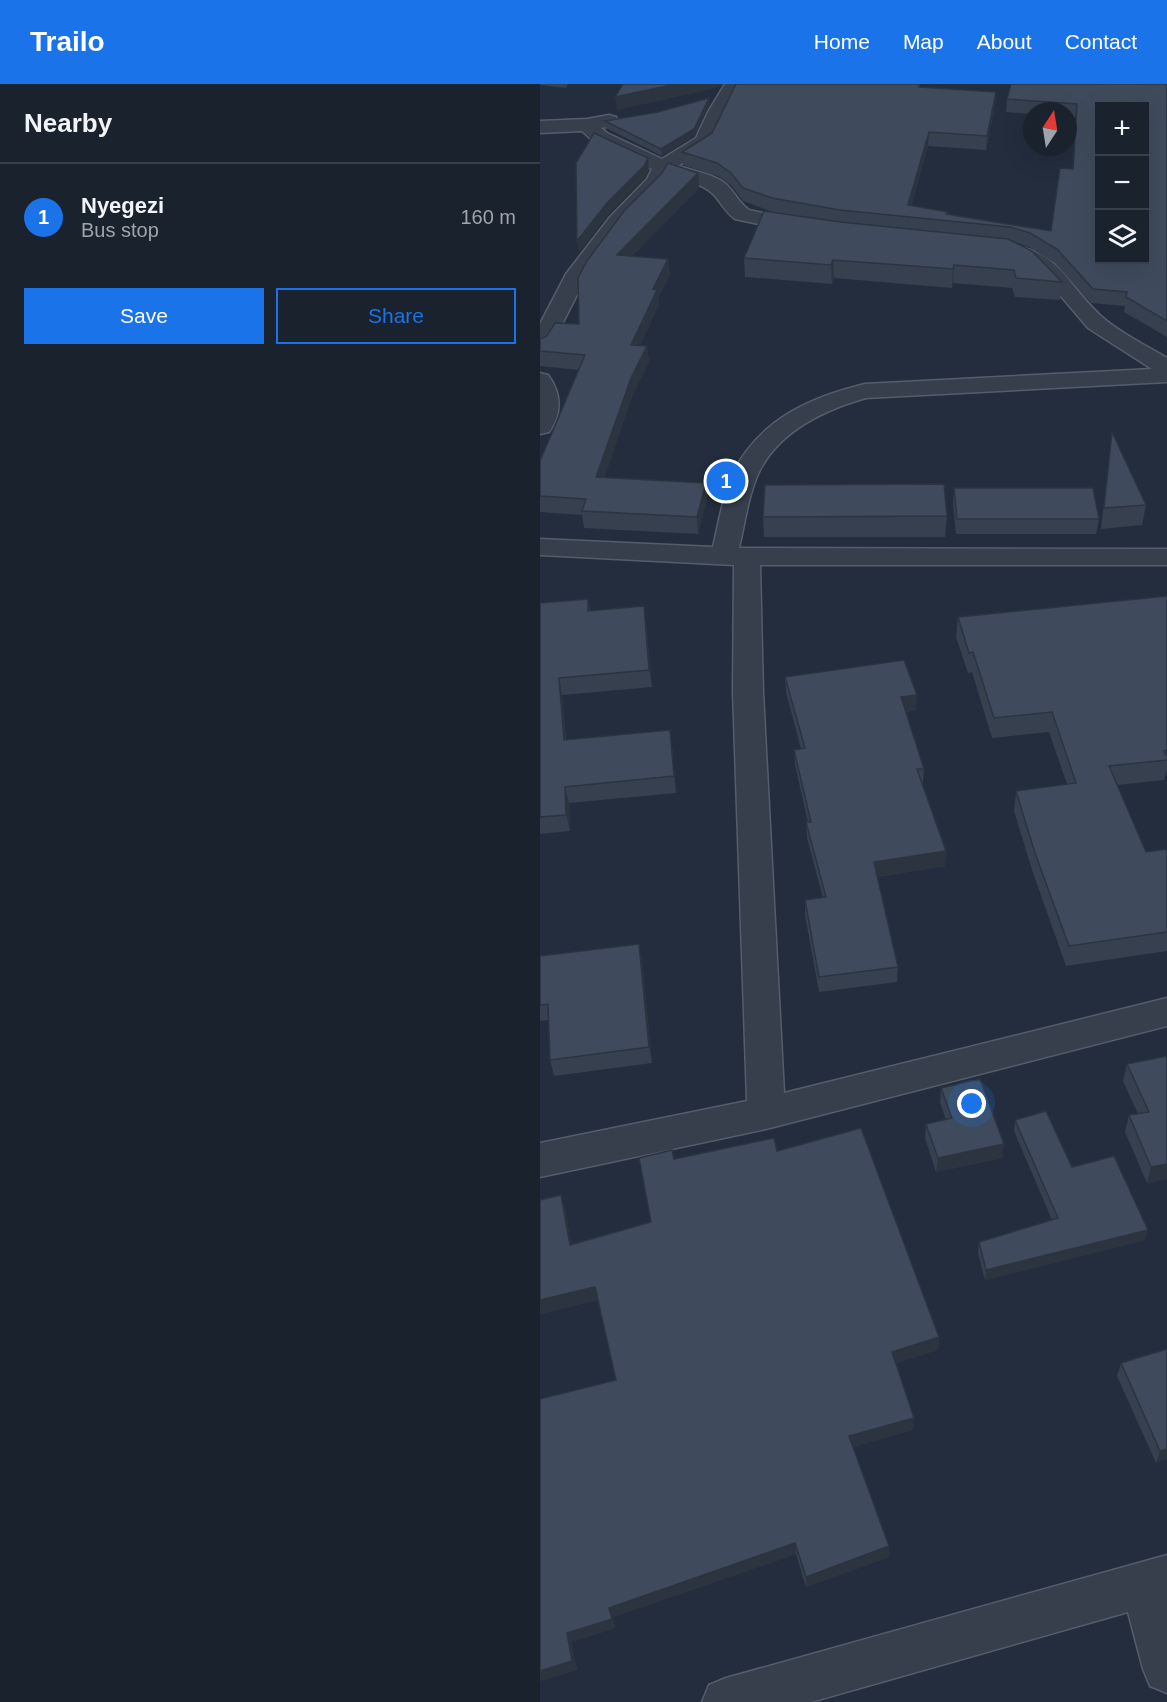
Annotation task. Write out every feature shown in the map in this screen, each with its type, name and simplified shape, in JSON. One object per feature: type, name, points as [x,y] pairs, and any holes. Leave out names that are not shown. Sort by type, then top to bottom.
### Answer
[{"type":"street","points":[[540,346],[577,274],[617,221],[655,182],[663,167],[704,141],[723,92]]},
{"type":"street","points":[[540,127],[587,125],[621,118],[559,108]]},
{"type":"street","points":[[587,125],[600,137],[663,167],[708,182],[720,189],[733,208],[742,215],[828,231]]},
{"type":"street","points":[[986,247],[1020,251],[1038,258],[1054,272],[1067,292],[1096,322],[1167,368]]},
{"type":"street","points":[[766,1113],[748,692],[735,557],[746,473],[763,445],[781,428],[832,399],[865,391],[1167,375]]},
{"type":"street","points":[[540,380],[547,393],[547,413],[540,427]]},
{"type":"street","points":[[540,547],[735,557],[1167,557]]},
{"type":"street","points":[[540,1160],[766,1113],[1167,1012]]},
{"type":"street","points":[[726,1702],[1156,1581],[1167,1669]]},
{"type":"building","points":[[623,84],[676,84],[615,97]]},
{"type":"building","points":[[736,84],[919,84],[919,87],[996,92],[987,136],[929,132],[908,205],[948,212],[946,214],[1051,231],[1060,168],[1073,169],[1074,156],[1077,156],[1077,102],[1007,99],[1011,84],[1167,84],[1167,321],[1126,297],[1127,292],[1093,289],[1057,249],[1030,233],[1010,227],[840,210],[772,198],[743,188],[731,173],[717,163],[682,152],[712,133]]},
{"type":"building","points":[[709,98],[694,129],[661,149],[605,121],[658,112]]},
{"type":"building","points":[[594,133],[648,158],[644,166],[607,203],[577,241],[576,163]]},
{"type":"building","points":[[668,163],[698,173],[617,255],[668,259],[653,289],[657,290],[631,345],[647,346],[631,378],[596,477],[706,483],[697,517],[582,511],[586,499],[540,496],[540,461],[585,355],[540,351],[540,339],[547,336],[555,323],[579,324],[578,278],[587,261],[624,211],[662,173]]},
{"type":"building","points":[[764,211],[840,222],[1008,239],[1032,251],[1062,282],[1016,278],[1014,270],[954,265],[953,269],[833,260],[831,265],[744,258]]},
{"type":"building","points":[[1112,432],[1146,505],[1104,508]]},
{"type":"building","points":[[944,484],[947,516],[763,517],[765,485]]},
{"type":"building","points":[[954,488],[1093,488],[1099,519],[957,519]]},
{"type":"building","points":[[1167,596],[1167,750],[1164,751],[1167,760],[1109,766],[1146,852],[1167,849],[1167,932],[1069,946],[1035,853],[1016,791],[1076,783],[1052,712],[994,718],[973,652],[969,653],[958,617]]},
{"type":"building","points":[[588,599],[588,611],[644,606],[649,670],[559,678],[564,740],[670,730],[674,776],[565,787],[566,815],[540,817],[540,603]]},
{"type":"building","points":[[904,660],[917,695],[901,697],[924,769],[917,769],[946,851],[874,862],[898,967],[819,977],[805,900],[826,897],[806,822],[811,822],[794,750],[805,748],[785,677]]},
{"type":"building","points":[[639,944],[649,1047],[550,1060],[548,1004],[540,1005],[540,956]]},
{"type":"building","points":[[1167,1056],[1167,1164],[1151,1167],[1129,1115],[1149,1112],[1127,1064]]},
{"type":"building","points":[[980,1079],[1004,1144],[938,1158],[926,1124],[952,1118],[941,1088]]},
{"type":"building","points":[[1046,1111],[1072,1167],[1114,1156],[1148,1230],[986,1270],[979,1242],[1058,1218],[1015,1120]]},
{"type":"building","points":[[861,1128],[939,1337],[892,1352],[914,1418],[849,1436],[889,1546],[806,1577],[795,1543],[609,1608],[612,1619],[567,1633],[572,1661],[540,1671],[540,1399],[616,1380],[595,1287],[540,1300],[540,1200],[561,1195],[570,1245],[651,1222],[639,1158],[672,1150],[674,1159],[774,1138],[777,1151]]},
{"type":"building","points":[[1167,1349],[1167,1449],[1160,1451],[1121,1363]]},
{"type":"place","name":"Nyegezi","points":[[726,481]]}]
